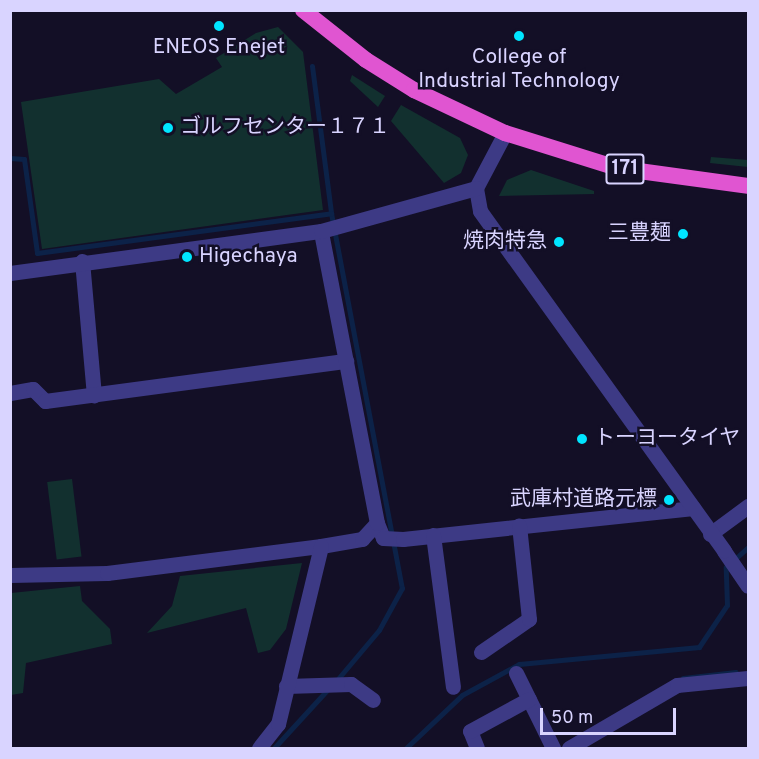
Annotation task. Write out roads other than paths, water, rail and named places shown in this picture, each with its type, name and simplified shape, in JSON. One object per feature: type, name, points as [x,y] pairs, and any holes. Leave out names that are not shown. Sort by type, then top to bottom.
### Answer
[{"type":"highway","name":"171","points":[[303,10],[414,90],[505,133],[617,168],[748,186]]},
{"type":"street","points":[[505,133],[476,188],[480,211],[748,586]]},
{"type":"street","points":[[10,273],[82,261],[321,231],[476,188]]},
{"type":"street","points":[[321,231],[377,523],[393,538],[693,508]]},
{"type":"street","points":[[82,261],[94,395]]},
{"type":"street","points":[[10,393],[33,389],[45,401],[346,361]]},
{"type":"street","points":[[710,534],[748,506]]},
{"type":"street","points":[[10,575],[107,573],[321,546],[362,539],[377,523]]},
{"type":"street","points":[[481,652],[529,619],[519,526]]},
{"type":"street","points":[[433,535],[453,687]]},
{"type":"street","points":[[259,748],[278,724],[293,685],[321,546]]},
{"type":"street","points":[[516,673],[552,746]]},
{"type":"street","points":[[569,748],[677,685],[748,678]]},
{"type":"street","points":[[293,685],[351,684],[373,700]]},
{"type":"street","points":[[477,748],[470,731],[529,699]]},
{"type":"waterway","points":[[312,66],[331,213],[402,588],[379,630],[336,681]]},
{"type":"waterway","points":[[10,158],[24,159],[37,253],[331,213]]},
{"type":"waterway","points":[[406,748],[462,695],[519,664],[699,647],[727,605],[726,567],[748,547]]},
{"type":"waterway","points":[[683,678],[736,672]]},
{"type":"waterway","points":[[274,748],[329,688]]},
{"type":"place","name":"ENEOS Enejet","points":[[219,26]]},
{"type":"place","name":"College of Industrial Technology","points":[[519,36]]},
{"type":"place","name":"ゴルフセンター１７１","points":[[168,128]]},
{"type":"place","name":"三豊麺","points":[[683,234]]},
{"type":"place","name":"焼肉特急","points":[[559,242]]},
{"type":"place","name":"Higechaya","points":[[187,257]]},
{"type":"place","name":"トーヨータイヤ","points":[[582,439]]},
{"type":"place","name":"武庫村道路元標","points":[[669,500]]}]
